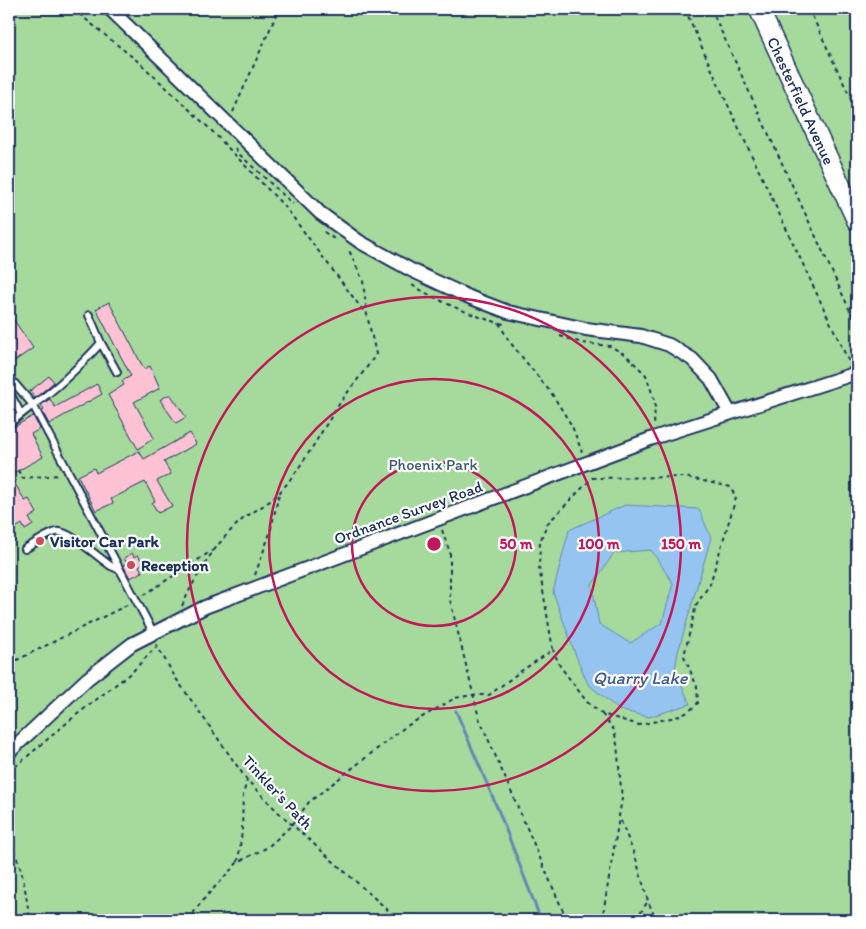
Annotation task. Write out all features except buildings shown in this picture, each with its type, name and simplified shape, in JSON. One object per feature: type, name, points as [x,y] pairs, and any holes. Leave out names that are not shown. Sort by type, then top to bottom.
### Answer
[{"type":"street","points":[[110,9],[320,213],[360,242],[436,282],[468,297],[508,312],[586,329],[641,336],[669,345],[692,359],[711,379],[730,413]]},
{"type":"street","name":"Chesterfield Avenue","points":[[759,9],[857,221]]},
{"type":"street","name":"Ordnance Survey Road","points":[[9,752],[87,679],[132,644],[205,607],[653,438],[856,373]]},
{"type":"lane","points":[[89,315],[101,343],[117,372]]},
{"type":"lane","points":[[9,424],[55,390],[101,343]]},
{"type":"lane","points":[[9,377],[33,405],[153,632]]},
{"type":"lane","points":[[9,392],[21,414]]},
{"type":"lane","points":[[25,549],[54,532],[62,531],[118,569]]},
{"type":"path","points":[[73,9],[141,64],[209,128],[286,208],[367,315]]},
{"type":"path","points":[[228,123],[279,9]]},
{"type":"path","points":[[685,9],[723,95],[856,373]]},
{"type":"path","points":[[711,9],[857,326]]},
{"type":"path","points":[[809,9],[857,112]]},
{"type":"path","points":[[231,142],[239,154],[294,206]]},
{"type":"path","points":[[322,230],[342,244]]},
{"type":"path","points":[[174,623],[191,586],[214,549],[243,519],[279,494],[298,470],[339,405],[376,354],[367,315],[364,281],[348,248],[356,253]]},
{"type":"path","points":[[407,282],[439,301],[483,319],[509,325]]},
{"type":"path","points":[[499,323],[508,341],[552,394],[572,426],[586,464]]},
{"type":"path","points":[[559,336],[610,346],[626,354],[646,375],[655,402],[653,438]]},
{"type":"path","points":[[18,470],[22,478],[68,474]]},
{"type":"path","points":[[602,714],[639,725],[680,716],[698,703],[697,687],[684,656],[696,605],[710,584],[736,498],[731,487],[685,477],[592,478],[547,524],[540,542],[539,567],[553,650],[560,666],[587,702],[602,714],[614,730],[617,744],[622,800],[602,920]]},
{"type":"path","points":[[250,589],[270,533],[279,494]]},
{"type":"path","points":[[438,519],[450,553],[450,600],[478,718],[567,920]]},
{"type":"path","points":[[9,664],[135,601],[214,549]]},
{"type":"path","name":"Tinkler's Path","points":[[153,632],[156,647],[180,685],[247,780],[292,825],[399,920]]},
{"type":"path","points":[[9,772],[75,716],[132,672],[156,647]]},
{"type":"path","points":[[188,920],[203,900],[238,862],[268,847],[292,825],[309,802],[405,727],[455,698],[472,695],[490,695],[553,650]]},
{"type":"path","points":[[238,862],[242,832],[243,795],[247,780]]},
{"type":"path","points":[[619,816],[636,859],[648,901],[656,920]]},
{"type":"path","points":[[9,844],[20,868],[30,920]]},
{"type":"path","points":[[636,920],[648,901]]},
{"type":"green space","name":"Phoenix Park","points":[[9,9],[857,9],[857,920],[9,920]]},
{"type":"water","name":"Quarry Lake","points":[[625,505],[699,509],[711,538],[678,652],[675,670],[690,704],[649,717],[619,710],[588,684],[553,592],[569,530]],"holes":[[[651,550],[673,583],[662,623],[630,643],[599,624],[592,585],[614,553]]]},
{"type":"waterway","points":[[456,711],[499,812],[541,920]]},
{"type":"place","name":"Visitor Car Park","points":[[40,541]]},
{"type":"place","name":"Reception","points":[[131,565]]}]
